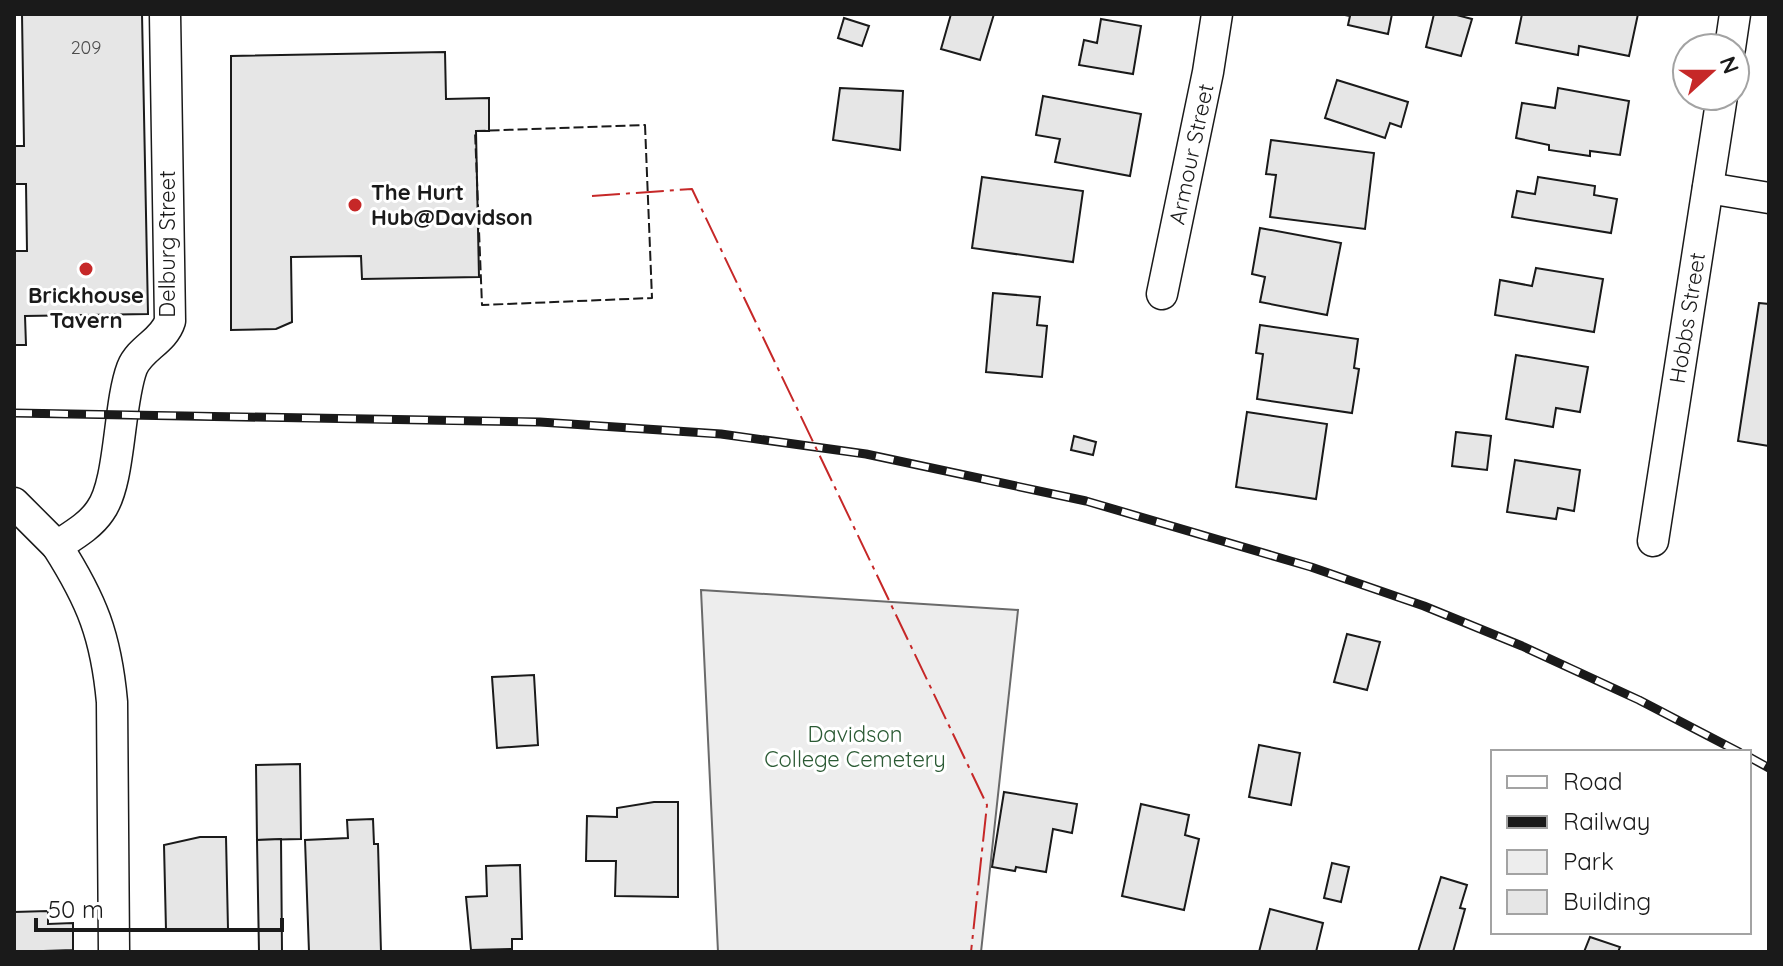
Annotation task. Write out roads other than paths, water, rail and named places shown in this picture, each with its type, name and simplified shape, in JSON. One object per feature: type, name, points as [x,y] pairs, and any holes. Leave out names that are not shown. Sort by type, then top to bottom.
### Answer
[{"type":"street","name":"Delburg Street","points":[[57,546],[101,510],[113,473],[133,367],[144,351],[167,331],[170,321],[165,14]]},
{"type":"street","name":"Armour Street","points":[[1162,294],[1217,14]]},
{"type":"street","name":"Hobbs Street","points":[[1653,541],[1720,112]]},
{"type":"street","points":[[1708,188],[1769,198]]},
{"type":"street","points":[[14,503],[57,546],[81,584],[106,652],[112,702],[114,952]]},
{"type":"railway","points":[[14,413],[540,422],[721,434],[866,454],[1086,501],[1311,567],[1424,606],[1522,646],[1639,700],[1735,750]]},
{"type":"railway","points":[[1751,758],[1769,768]]},
{"type":"place","name":"The Hurt Hub@Davidson","points":[[355,205]]},
{"type":"place","name":"Brickhouse Tavern","points":[[86,269]]},
{"type":"park label","name":"Davidson College Cemetery","points":[[855,746]]}]
